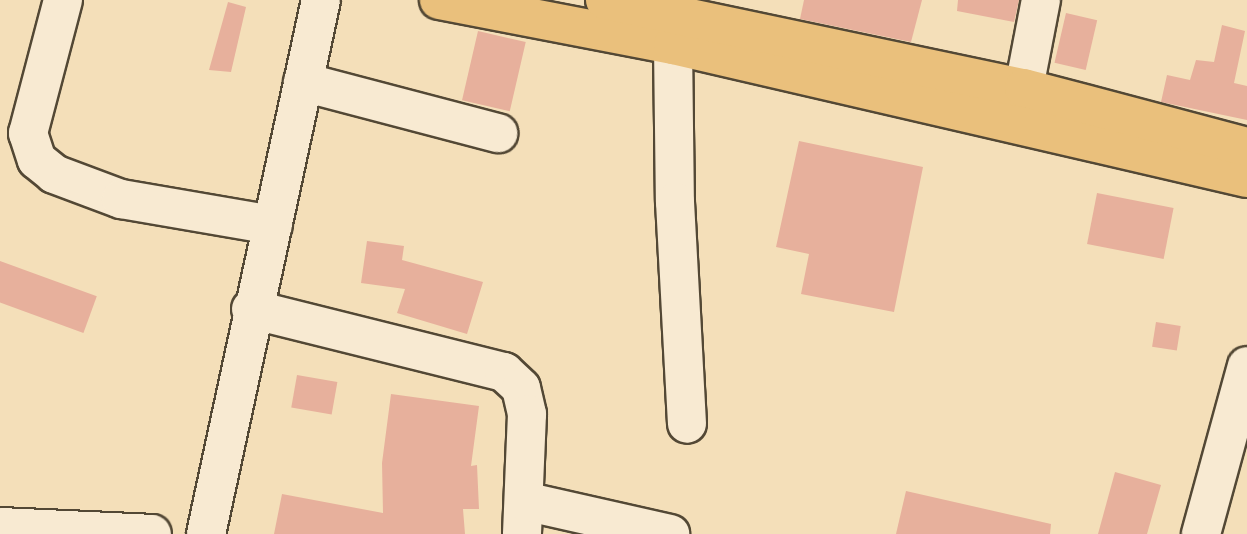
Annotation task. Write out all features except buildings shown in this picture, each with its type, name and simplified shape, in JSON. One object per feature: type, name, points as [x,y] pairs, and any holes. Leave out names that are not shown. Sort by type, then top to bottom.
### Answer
[{"type":"main road","points":[[439,0],[673,45],[1247,178]]},
{"type":"main road","points":[[621,2],[1024,88],[1247,147]]},
{"type":"street","points":[[63,0],[28,133],[37,160],[54,174],[121,199],[273,225]]},
{"type":"street","points":[[206,534],[251,309],[273,225],[321,0]]},
{"type":"street","points":[[1024,88],[1041,0]]},
{"type":"street","points":[[673,45],[675,202],[687,424]]},
{"type":"street","points":[[303,82],[498,133]]},
{"type":"street","points":[[251,309],[504,372],[521,388],[527,414],[523,518],[670,534]]},
{"type":"street","points":[[1201,534],[1247,366]]},
{"type":"street","points":[[0,527],[152,534]]}]
